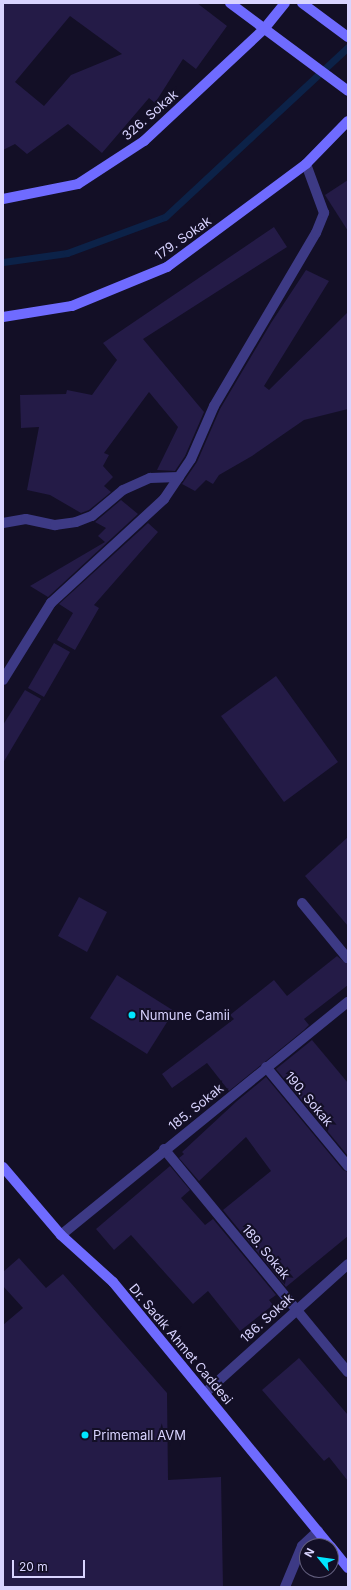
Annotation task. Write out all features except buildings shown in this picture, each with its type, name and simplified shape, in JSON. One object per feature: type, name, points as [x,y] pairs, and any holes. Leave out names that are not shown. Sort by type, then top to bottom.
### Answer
[{"type":"street","points":[[230,3],[348,91]]},
{"type":"street","name":"326. Sokak","points":[[3,199],[78,184],[144,141],[264,29],[285,3]]},
{"type":"street","points":[[302,3],[348,38]]},
{"type":"street","name":"179. Sokak","points":[[3,317],[72,306],[167,268],[306,164],[348,121]]},
{"type":"street","points":[[3,680],[51,603],[164,500],[191,459],[214,406],[316,233],[324,213],[306,164]]},
{"type":"street","points":[[3,523],[26,519],[55,525],[76,522],[92,516],[123,490],[150,478],[179,477]]},
{"type":"street","points":[[302,903],[348,958]]},
{"type":"street","name":"185. Sokak","points":[[61,1235],[164,1149],[348,1002]]},
{"type":"street","name":"190. Sokak","points":[[266,1067],[348,1166]]},
{"type":"street","name":"189. Sokak","points":[[164,1149],[348,1372]]},
{"type":"street","name":"Dr. Sadık Ahmet Caddesi","points":[[3,1167],[61,1235],[113,1282],[206,1392],[324,1538]]},
{"type":"street","name":"186. Sokak","points":[[206,1392],[296,1309],[348,1264]]},
{"type":"street","points":[[285,1587],[302,1546],[318,1531]]},
{"type":"waterway","points":[[3,262],[67,253],[165,217],[348,47]]},
{"type":"place","name":"Numune Camii","points":[[132,1015]]},
{"type":"place","name":"Primemall AVM","points":[[85,1435]]}]
